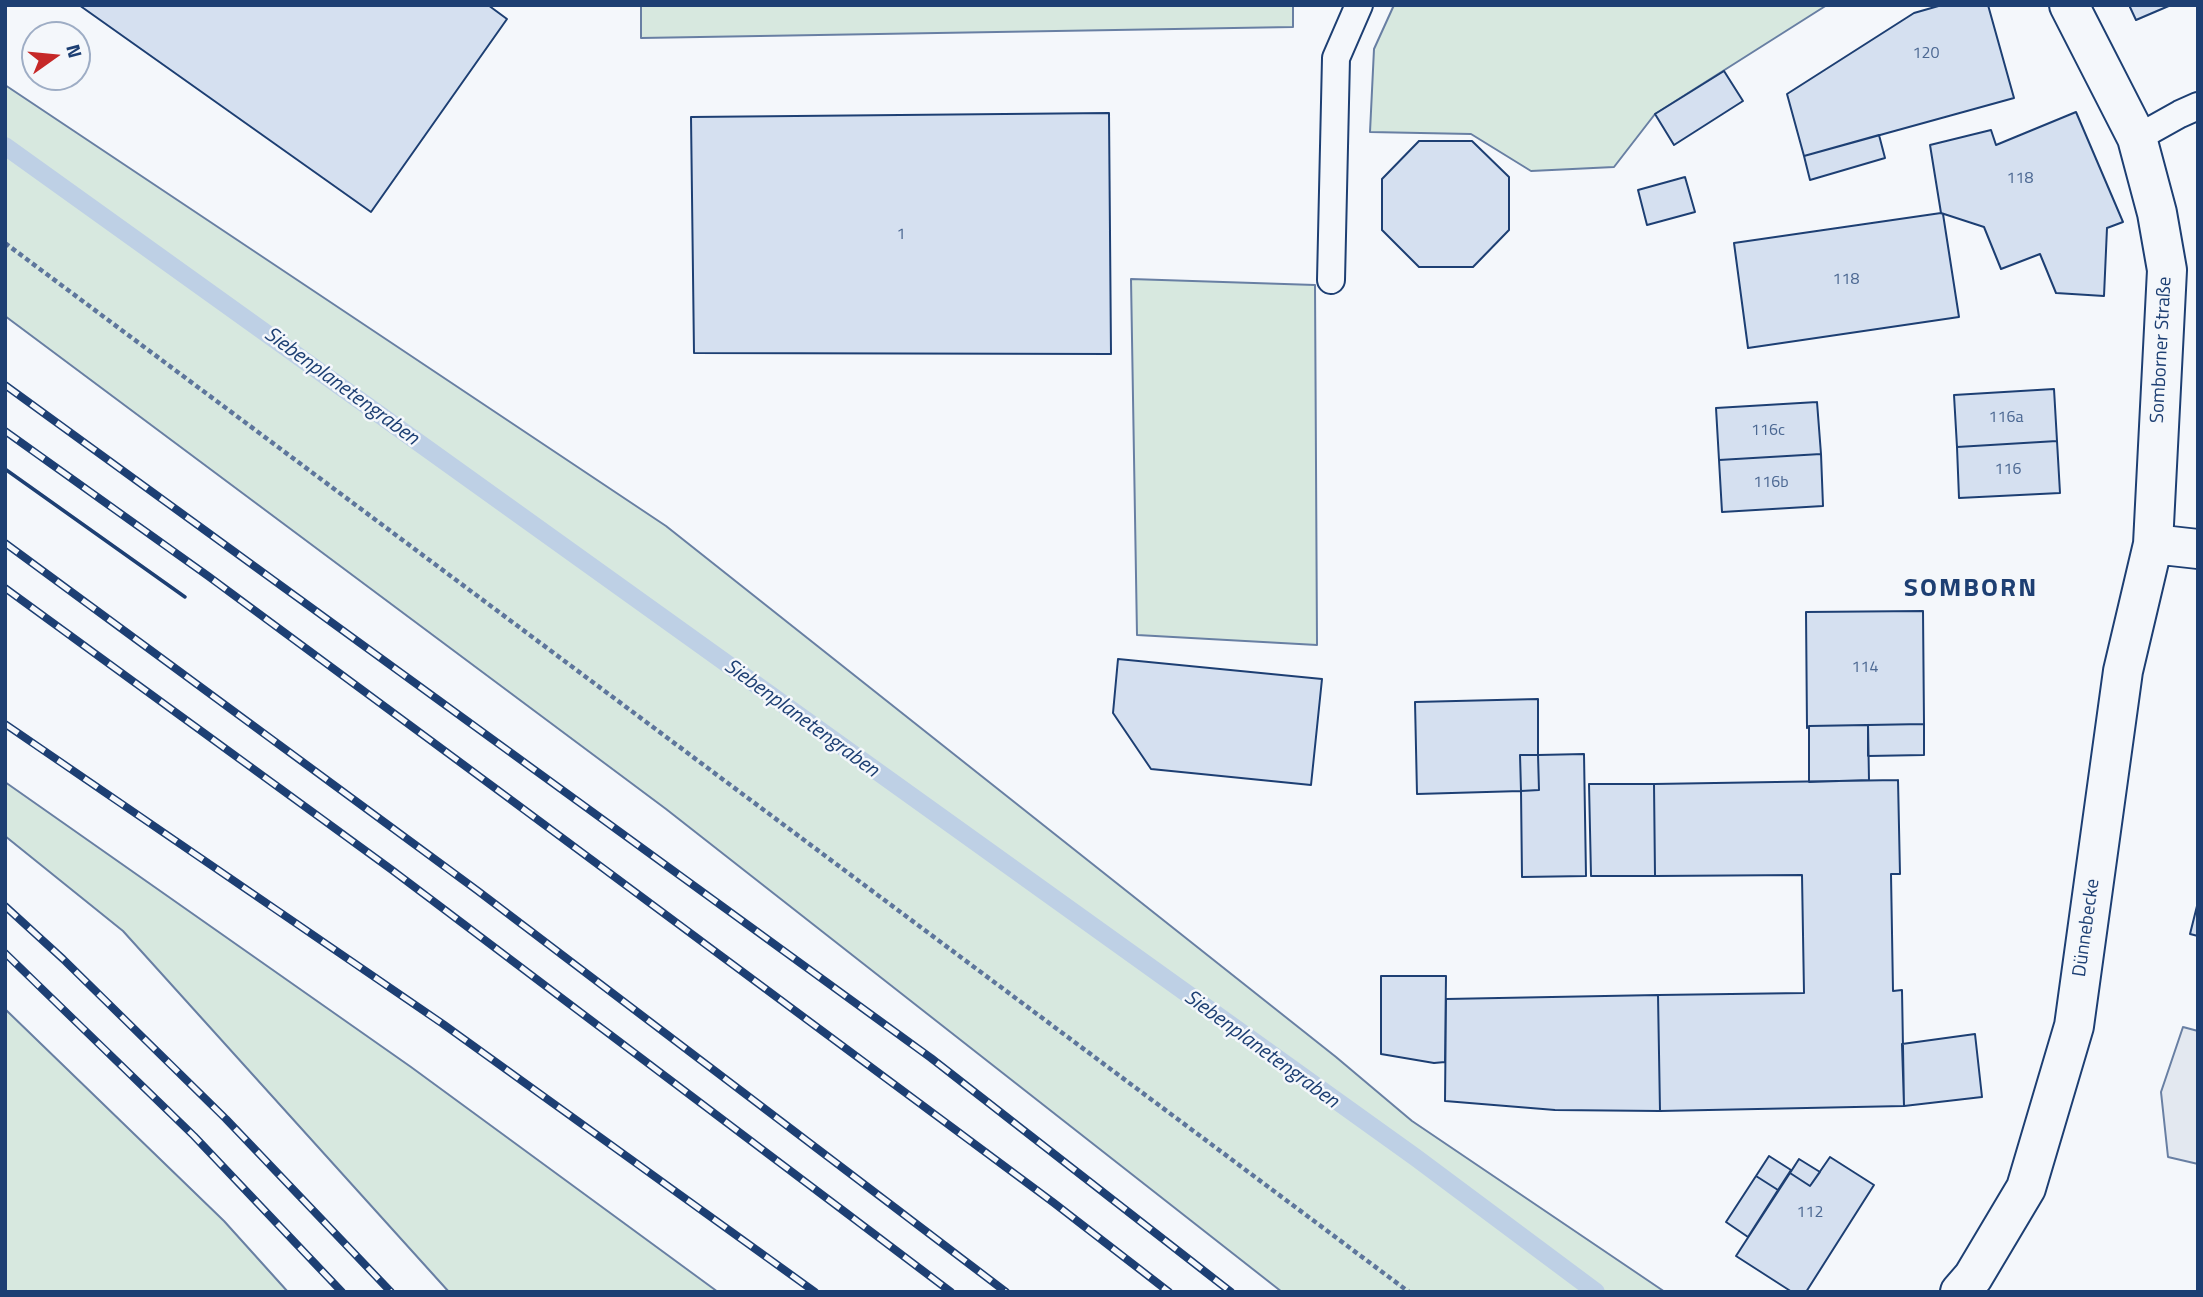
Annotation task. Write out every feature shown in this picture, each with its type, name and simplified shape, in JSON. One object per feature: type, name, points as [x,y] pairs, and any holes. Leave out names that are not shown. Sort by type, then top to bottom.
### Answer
[{"type":"street","name":"Somborner Straße","points":[[2069,5],[2137,138],[2157,213],[2167,270],[2153,544]]},
{"type":"street","points":[[2153,544],[2198,550]]},
{"type":"street","name":"Dünnebecke","points":[[1960,1292],[1973,1277],[2026,1188],[2074,1026],[2123,671],[2153,544]]},
{"type":"lane","points":[[1331,280],[1336,58],[1359,5]]},
{"type":"lane","points":[[2137,138],[2198,106]]},
{"type":"path","points":[[5,243],[1409,1292]]},
{"type":"shaded area","points":[[641,5],[1293,5],[1293,27],[641,38]]},
{"type":"shaded area","points":[[1394,5],[1827,5],[1655,114],[1614,167],[1531,171],[1471,134],[1370,132],[1374,49]]},
{"type":"shaded area","points":[[5,85],[666,526],[1336,1057],[1412,1121],[1665,1292],[1282,1292],[666,809],[5,316]]},
{"type":"shaded area","points":[[1131,279],[1315,285],[1317,645],[1137,635]]},
{"type":"shaded area","points":[[5,782],[411,1067],[718,1292],[449,1292],[123,931],[5,836]]},
{"type":"shaded area","points":[[5,1009],[224,1221],[288,1292],[5,1292]]},
{"type":"shaded area","points":[[2183,1027],[2198,1031],[2198,1164],[2168,1157],[2161,1092]]},
{"type":"building","points":[[79,5],[488,5],[507,19],[371,212]]},
{"type":"building","points":[[1942,5],[1988,5],[2014,98],[1804,156],[1787,94],[1914,13]]},
{"type":"building","points":[[2129,5],[2171,5],[2136,20]]},
{"type":"building","points":[[1724,71],[1743,101],[1674,145],[1655,114]]},
{"type":"building","points":[[2076,112],[2123,222],[2107,228],[2104,296],[2056,293],[2040,254],[2001,269],[1984,227],[1941,213],[1930,145],[1991,130],[1996,145]]},
{"type":"building","points":[[1109,113],[1111,354],[694,353],[691,117]]},
{"type":"building","points":[[1879,135],[1885,158],[1810,180],[1804,156]]},
{"type":"building","points":[[1419,141],[1472,141],[1509,177],[1509,230],[1473,267],[1419,267],[1382,230],[1382,179]]},
{"type":"building","points":[[1685,177],[1695,212],[1647,225],[1638,190]]},
{"type":"building","points":[[1941,213],[1959,317],[1748,348],[1734,243]]},
{"type":"building","points":[[2054,389],[2057,441],[1957,447],[1954,395]]},
{"type":"building","points":[[1817,402],[1821,454],[1719,460],[1716,408]]},
{"type":"building","points":[[2057,441],[2060,493],[1959,498],[1957,447]]},
{"type":"building","points":[[1821,454],[1823,506],[1722,512],[1719,460]]},
{"type":"building","points":[[1923,611],[1924,724],[1807,728],[1806,612]]},
{"type":"building","points":[[1118,659],[1322,679],[1311,785],[1151,769],[1113,713]]},
{"type":"building","points":[[1538,699],[1538,755],[1520,755],[1521,791],[1417,794],[1415,702]]},
{"type":"building","points":[[1924,724],[1924,755],[1868,756],[1868,725]]},
{"type":"building","points":[[1868,725],[1869,780],[1809,782],[1809,726]]},
{"type":"building","points":[[1584,754],[1586,876],[1522,877],[1521,791],[1539,790],[1538,755]]},
{"type":"building","points":[[1520,755],[1538,755],[1539,790],[1521,791]]},
{"type":"building","points":[[1898,780],[1900,874],[1891,874],[1893,991],[1902,990],[1904,1106],[1660,1111],[1658,995],[1804,993],[1802,875],[1655,876],[1654,784]]},
{"type":"building","points":[[1589,784],[1654,784],[1655,876],[1591,876]]},
{"type":"building","points":[[2198,902],[2198,936],[2190,934]]},
{"type":"building","points":[[1381,976],[1446,976],[1445,1062],[1434,1063],[1381,1054]]},
{"type":"building","points":[[1658,995],[1660,1111],[1555,1110],[1445,1101],[1446,999]]},
{"type":"building","points":[[1975,1034],[1982,1097],[1904,1106],[1902,1044]]},
{"type":"building","points":[[1769,1156],[1791,1170],[1778,1190],[1756,1176]]},
{"type":"building","points":[[1830,1157],[1874,1185],[1806,1292],[1792,1292],[1736,1256],[1790,1173],[1810,1186]]},
{"type":"building","points":[[1799,1159],[1820,1172],[1810,1186],[1790,1173]]},
{"type":"building","points":[[1756,1176],[1778,1190],[1748,1237],[1726,1222]]},
{"type":"waterway","name":"Siebenplanetengraben","points":[[5,146],[1415,1157],[1596,1292]]},
{"type":"railway","points":[[5,385],[931,1058],[1231,1292]]},
{"type":"railway","points":[[5,431],[208,576],[499,791],[1054,1203],[1169,1292]]},
{"type":"railway","points":[[5,543],[478,891],[1006,1292]]},
{"type":"railway","points":[[5,588],[392,870],[951,1292]]},
{"type":"railway","points":[[5,724],[443,1024],[815,1292]]},
{"type":"railway","points":[[5,906],[226,1119],[391,1292]]},
{"type":"railway","points":[[5,953],[194,1136],[342,1292]]},
{"type":"fence","points":[[553,5],[558,5]]},
{"type":"wall","points":[[5,469],[185,597]]},
{"type":"district","name":"SOMBORN","points":[[1971,590]]}]
